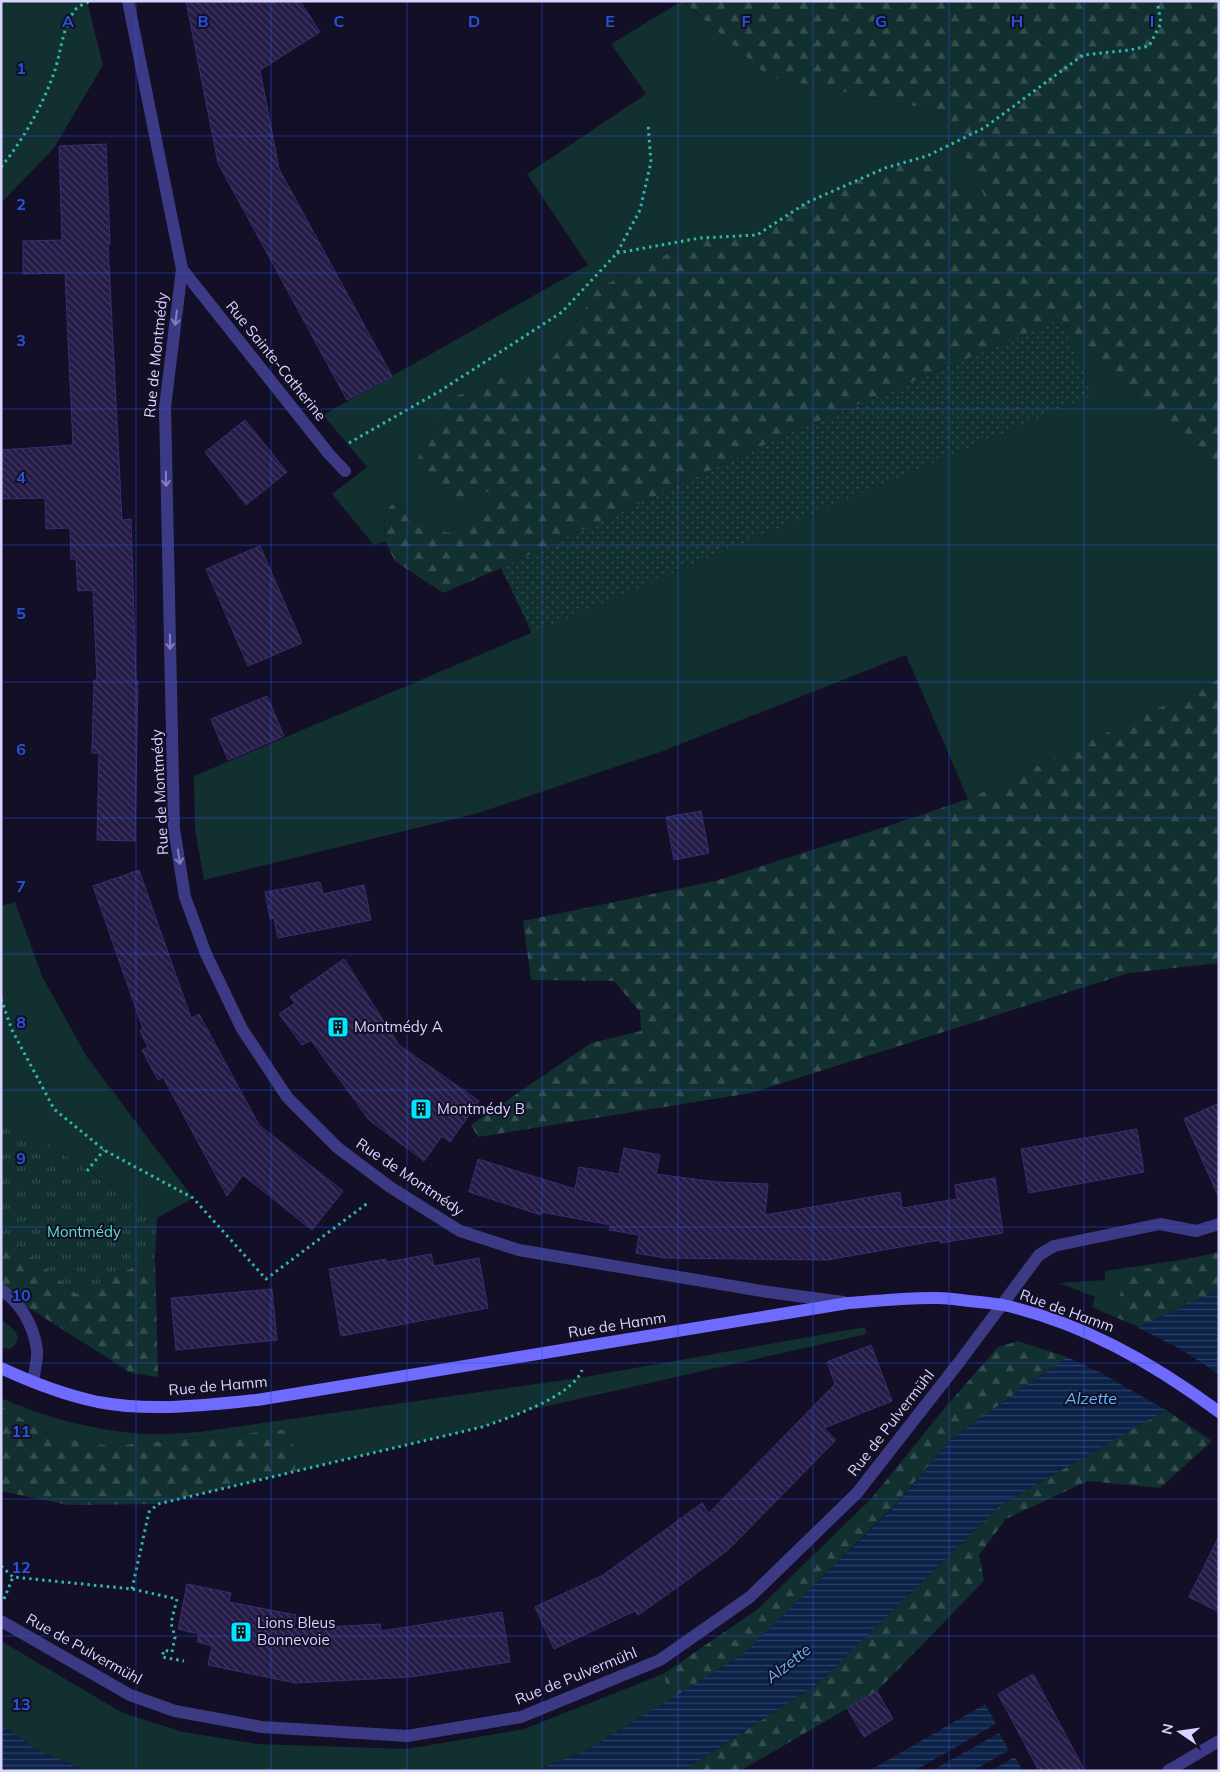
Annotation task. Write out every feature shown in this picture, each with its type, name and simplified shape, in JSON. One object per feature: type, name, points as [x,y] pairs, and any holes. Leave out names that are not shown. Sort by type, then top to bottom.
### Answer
[{"type":"main road","name":"Rue de Hamm","points":[[1,1368],[33,1382],[98,1402],[148,1407],[198,1406],[257,1400],[848,1303],[940,1298],[1002,1305],[1039,1315],[1080,1330],[1159,1371],[1219,1412]]},
{"type":"street","name":"Rue de Montmédy","points":[[128,1],[182,269],[165,407],[174,829],[185,897],[206,954],[242,1029],[287,1097],[338,1148],[390,1186],[460,1231],[519,1250],[768,1292],[848,1303]]},
{"type":"street","name":"Rue Sainte-Catherine","points":[[182,269],[329,454],[345,471]]},
{"type":"street","name":"Rue de Pulvermühl","points":[[1,1622],[130,1695],[175,1711],[262,1727],[407,1736],[521,1717],[660,1660],[750,1597],[857,1493],[1039,1254],[1054,1246],[1160,1224],[1196,1231],[1219,1224]]},
{"type":"street","points":[[1,1290],[11,1296],[29,1321],[37,1351],[33,1382]]},
{"type":"street","points":[[1168,1771],[1219,1741]]},
{"type":"path","points":[[1,167],[17,148],[46,94],[72,15],[76,9],[91,1]]},
{"type":"path","points":[[617,253],[700,238],[756,235],[806,203],[885,168],[927,156],[984,128],[1083,55],[1148,46],[1161,23],[1157,1]]},
{"type":"path","points":[[329,454],[440,392],[562,312],[617,253],[640,210],[651,162],[648,124]]},
{"type":"path","points":[[1,999],[12,1030],[54,1109],[104,1150],[193,1198],[266,1279],[390,1186]]},
{"type":"path","points":[[87,1171],[104,1150]]},
{"type":"path","points":[[132,1589],[150,1512],[158,1504],[482,1427],[529,1410],[566,1389],[579,1378],[585,1363],[582,1347]]},
{"type":"path","points":[[1,1566],[13,1576],[132,1589],[177,1599],[172,1623],[175,1637],[172,1652],[164,1650],[162,1657],[184,1662]]},
{"type":"path","points":[[1,1607],[13,1576]]},
{"type":"green space","points":[[1,1],[87,1],[103,65],[54,148],[1,203]]},
{"type":"green space","points":[[682,1],[770,77],[944,112],[1004,236],[927,157],[885,168],[806,203],[757,235],[700,238],[598,288],[554,356],[446,400],[524,485],[448,533],[392,504],[384,514],[385,541],[374,545],[332,494],[367,467],[323,415],[588,265],[527,174],[646,94],[611,44]]},
{"type":"green space","points":[[683,1],[1219,1],[1219,480],[1061,319],[784,436],[501,568],[443,593],[395,561],[385,541],[384,514],[392,504],[448,533],[522,486],[448,499],[417,460],[446,400],[554,356],[598,288],[700,238],[757,235],[806,203],[885,168],[927,157],[1003,235],[944,112],[769,77]]},
{"type":"green space","points":[[1061,319],[1219,480],[1219,679],[968,799],[906,655],[663,751],[478,813],[204,880],[195,829],[194,776],[1092,395]]},
{"type":"green space","points":[[1061,319],[1093,395],[532,633],[501,568],[784,436]]},
{"type":"green space","points":[[1219,679],[1219,963],[1129,973],[751,1093],[478,1137],[471,1125],[591,1043],[641,1031],[640,1012],[614,981],[531,980],[523,921],[715,881],[968,799]]},
{"type":"green space","points":[[15,902],[42,976],[87,1057],[193,1198],[157,1218],[1,1111],[1,906]]},
{"type":"green space","name":"Montmédy","points":[[1,1111],[157,1218],[155,1257],[77,1294],[1,1232]]},
{"type":"green space","points":[[1,1232],[77,1294],[155,1257],[158,1377],[131,1373],[1,1290]]},
{"type":"green space","points":[[1219,1252],[1219,1292],[1210,1294],[1139,1327],[1115,1317],[1125,1273]]},
{"type":"green space","points":[[1201,1257],[1125,1273],[1115,1317],[1092,1307],[1095,1297],[1059,1283],[1105,1280],[1105,1271]]},
{"type":"green space","points":[[1,1319],[13,1329],[18,1337],[15,1345],[10,1349],[1,1348]]},
{"type":"green space","points":[[865,1327],[867,1334],[529,1410],[482,1427],[296,1471],[291,1429],[110,1446],[50,1436],[1,1406],[1,1398],[36,1412],[90,1427],[109,1430],[146,1434],[200,1432],[579,1378]]},
{"type":"green space","points":[[1018,1341],[1067,1357],[952,1438],[893,1507],[742,1655],[671,1699],[663,1674],[758,1609],[871,1499],[943,1410],[998,1347]]},
{"type":"green space","points":[[1,1406],[50,1436],[110,1446],[291,1429],[296,1471],[158,1504],[68,1505],[1,1491]]},
{"type":"green space","points":[[1166,1410],[1212,1441],[1160,1488],[1088,1481],[1006,1519],[979,1555],[984,1581],[877,1691],[740,1771],[683,1771],[816,1685],[1002,1504]]},
{"type":"green space","points":[[1,1641],[123,1713],[183,1732],[258,1744],[407,1749],[524,1729],[663,1674],[671,1699],[587,1750],[534,1771],[87,1771],[37,1750],[1,1724]]},
{"type":"water","name":"Alzette","points":[[1219,1292],[1219,1380],[1002,1504],[816,1685],[683,1771],[534,1771],[587,1750],[742,1655],[893,1508],[952,1438],[1067,1357],[1139,1327],[1210,1294]]},
{"type":"water","points":[[985,1704],[996,1724],[914,1771],[869,1771]]},
{"type":"water","points":[[1,1724],[37,1750],[87,1771],[1,1771]]},
{"type":"water","points":[[999,1733],[1009,1750],[973,1771],[931,1771]]},
{"type":"water","points":[[1015,1757],[1023,1771],[990,1771]]},
{"type":"pier","points":[[1135,1326],[1182,1350],[1219,1374],[1219,1380],[1166,1410],[1101,1373],[1067,1357],[1073,1352]]},
{"type":"building","points":[[186,1],[300,1],[320,32],[260,70],[279,169],[392,376],[347,400],[218,163]]},
{"type":"building","points":[[106,144],[110,244],[108,244],[122,520],[131,519],[136,681],[138,681],[135,841],[97,840],[99,753],[92,753],[94,680],[97,680],[93,590],[78,591],[76,559],[71,559],[70,528],[46,529],[45,498],[1,499],[1,450],[73,445],[65,273],[23,274],[23,241],[62,240],[59,146]]},
{"type":"building","points":[[245,420],[287,472],[246,505],[205,452]]},
{"type":"building","points":[[260,546],[302,643],[248,666],[206,569]]},
{"type":"building","points":[[267,696],[284,736],[228,760],[211,719]]},
{"type":"building","points":[[701,811],[709,853],[674,860],[666,817]]},
{"type":"building","points":[[139,870],[191,1018],[199,1014],[259,1125],[343,1191],[312,1230],[243,1175],[227,1196],[163,1077],[158,1080],[142,1050],[148,1047],[140,1031],[143,1029],[93,886]]},
{"type":"building","points":[[320,882],[323,894],[364,885],[371,920],[278,938],[274,918],[270,919],[265,892]]},
{"type":"building","points":[[344,959],[399,1045],[479,1101],[450,1142],[442,1136],[424,1161],[369,1120],[311,1040],[302,1045],[279,1014],[295,1003],[290,997]]},
{"type":"building","points":[[1219,1103],[1219,1198],[1184,1119]]},
{"type":"building","points":[[1137,1129],[1144,1172],[1029,1193],[1021,1149]]},
{"type":"building","points":[[624,1148],[660,1155],[656,1174],[717,1182],[768,1184],[765,1215],[900,1192],[902,1208],[957,1199],[955,1185],[995,1178],[1003,1233],[940,1243],[940,1240],[827,1260],[665,1258],[636,1253],[639,1235],[609,1230],[611,1225],[541,1212],[541,1215],[469,1192],[478,1159],[575,1189],[579,1167],[619,1174]]},
{"type":"building","points":[[431,1254],[434,1266],[479,1258],[488,1308],[341,1336],[329,1269],[386,1259],[387,1262]]},
{"type":"building","points":[[272,1289],[277,1340],[176,1350],[171,1298]]},
{"type":"building","points":[[871,1345],[892,1401],[824,1428],[836,1440],[728,1550],[686,1581],[638,1615],[635,1611],[554,1649],[535,1607],[603,1575],[702,1503],[709,1513],[835,1384],[827,1362]]},
{"type":"building","points":[[1219,1536],[1219,1612],[1189,1597]]},
{"type":"building","points":[[187,1584],[231,1593],[229,1602],[296,1615],[294,1629],[380,1624],[381,1631],[502,1612],[510,1662],[410,1677],[295,1683],[208,1665],[212,1646],[197,1642],[199,1634],[178,1629]]},
{"type":"building","points":[[1033,1674],[1085,1771],[1039,1771],[998,1694]]},
{"type":"building","points":[[877,1691],[893,1719],[864,1737],[847,1708]]},
{"type":"place","name":"Montmédy A","points":[[338,1027]]},
{"type":"place","name":"Montmédy B","points":[[421,1109]]},
{"type":"place","name":"Lions Bleus Bonnevoie","points":[[241,1632]]}]
